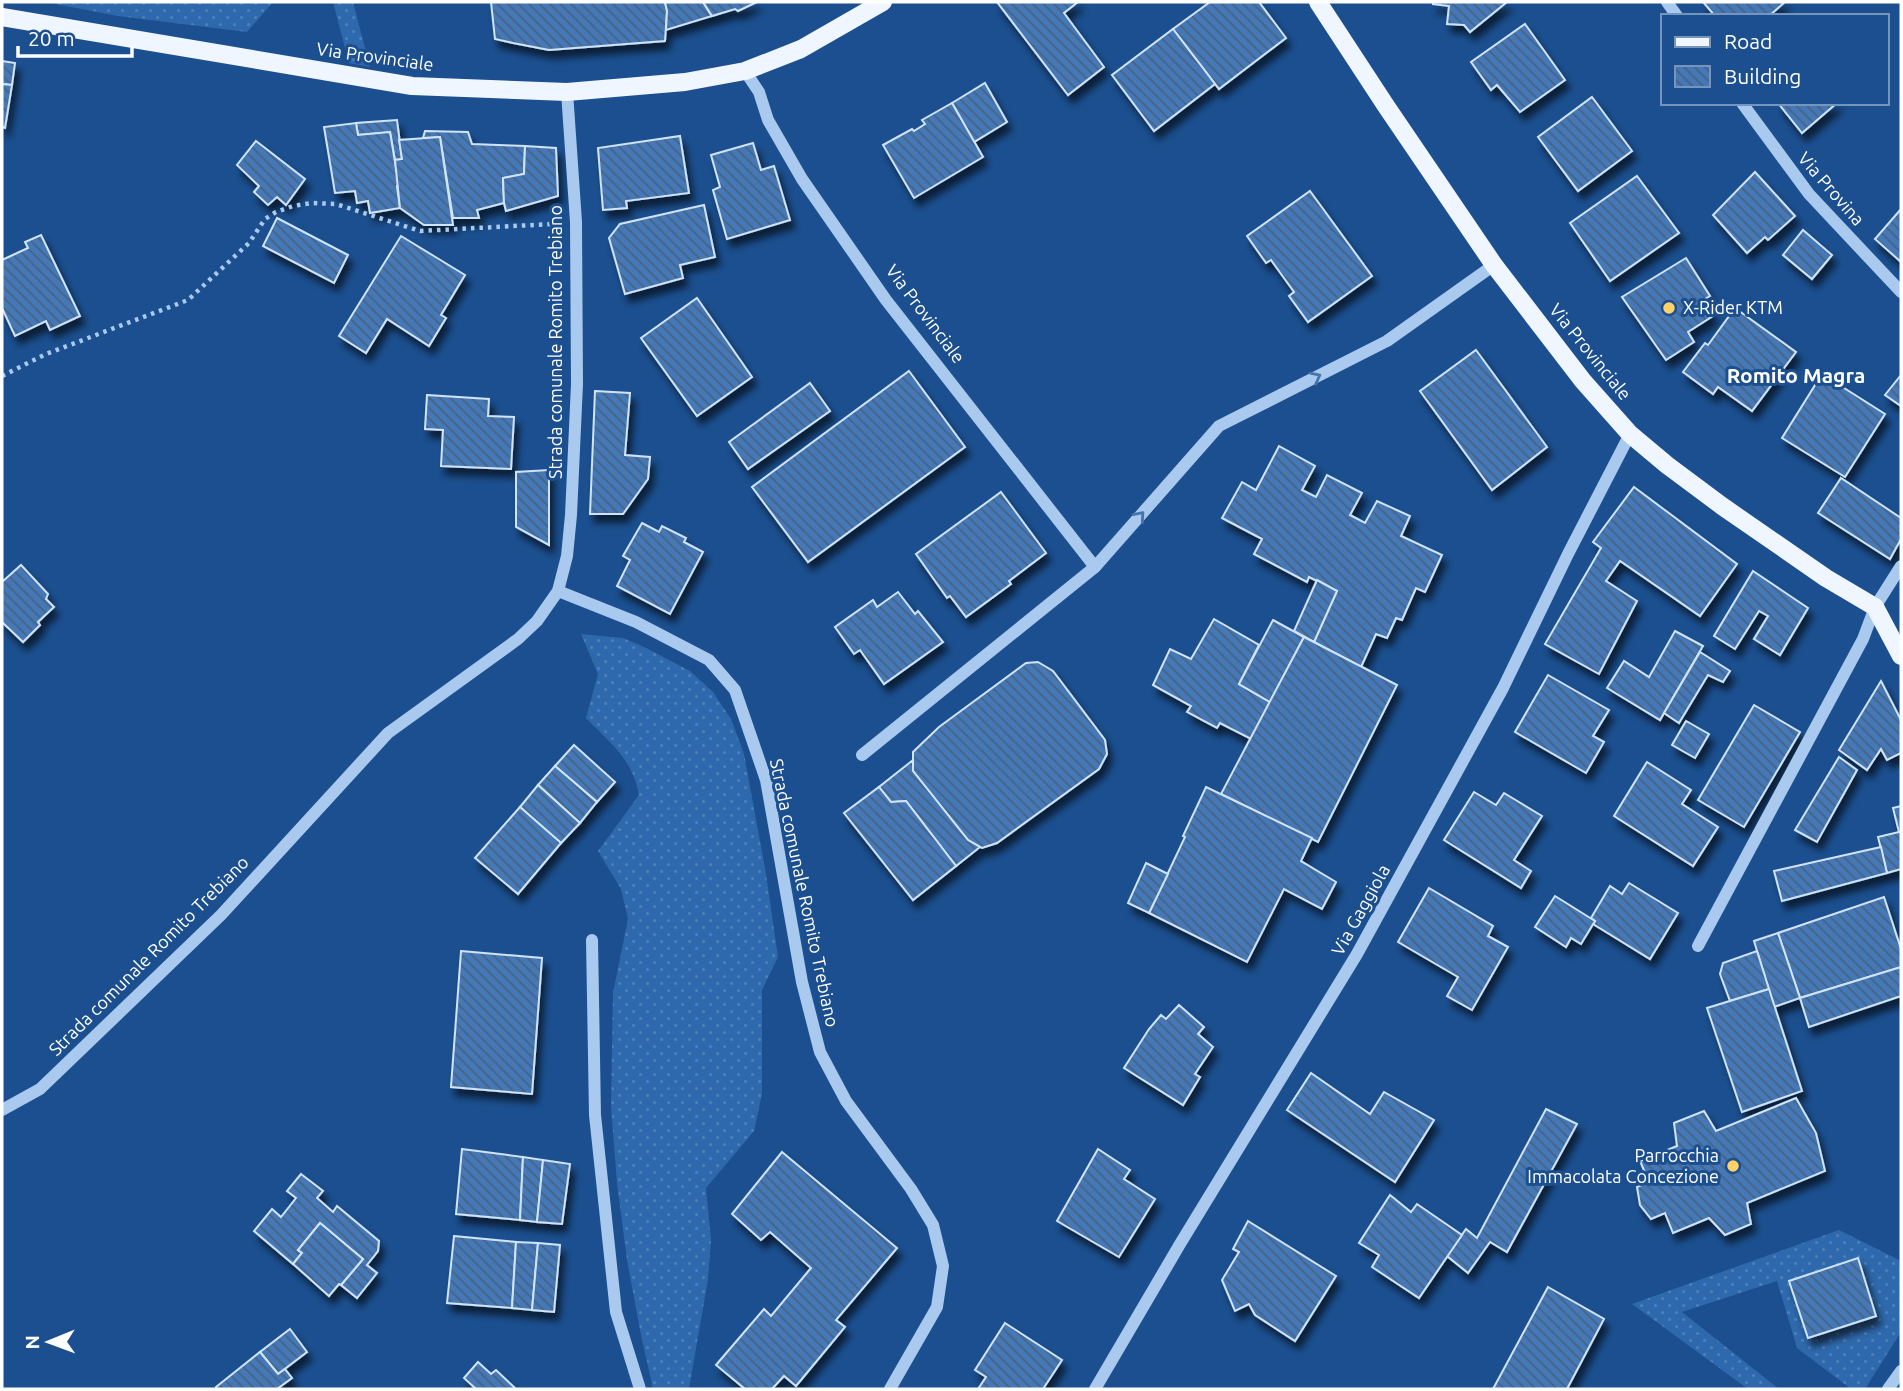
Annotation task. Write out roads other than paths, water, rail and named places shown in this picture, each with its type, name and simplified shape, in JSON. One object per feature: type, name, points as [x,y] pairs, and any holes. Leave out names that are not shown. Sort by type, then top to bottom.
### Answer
[{"type":"main road","name":"Via Provinciale","points":[[2,17],[412,86],[567,92],[685,82],[745,71],[801,48],[883,2]]},
{"type":"main road","name":"Via Provinciale","points":[[1318,2],[1494,265],[1583,381],[1630,434],[1722,506],[1826,578],[1875,607]]},
{"type":"main road","points":[[1875,607],[1901,656]]},
{"type":"street","name":"Via Provinciale","points":[[745,71],[759,92],[768,120],[802,179],[887,300],[1095,567]]},
{"type":"street","name":"Strada comunale Romito Trebiano","points":[[2,1110],[40,1089],[221,915],[388,733],[518,639],[537,621],[558,591],[567,556],[571,515],[577,384],[576,222],[567,92]]},
{"type":"street","name":"Via Provina","points":[[1743,105],[1809,194],[1901,292]]},
{"type":"street","points":[[862,755],[1095,567],[1219,426],[1387,341],[1494,265]]},
{"type":"street","name":"Via Gaggiola","points":[[1095,1389],[1357,954],[1503,688],[1567,554],[1630,434]]},
{"type":"street","points":[[1698,946],[1863,639],[1875,607],[1901,566]]},
{"type":"street","name":"Strada comunale Romito Trebiano","points":[[558,591],[636,622],[709,660],[734,690],[766,780],[802,982],[820,1052],[846,1101],[911,1189],[933,1225],[943,1266],[937,1307],[890,1389]]},
{"type":"street","points":[[592,940],[595,1115],[616,1312],[640,1389]]},
{"type":"street","points":[[1888,1389],[1901,1370]]},
{"type":"place","name":"X-Rider KTM","points":[[1669,308]]},
{"type":"place","name":"Parrocchia Immacolata Concezione","points":[[1733,1166]]},
{"type":"district","name":"Romito Magra","points":[[1796,376]]}]
